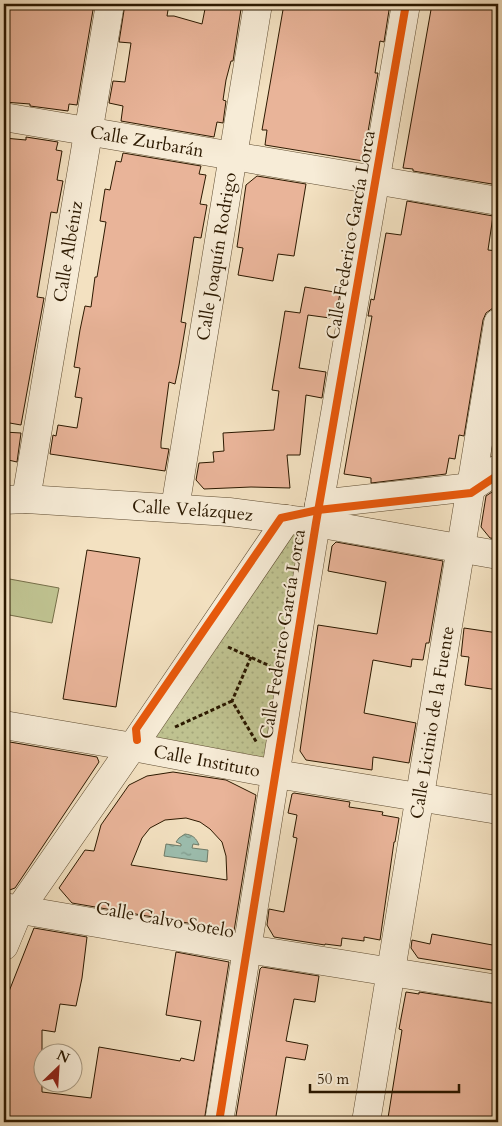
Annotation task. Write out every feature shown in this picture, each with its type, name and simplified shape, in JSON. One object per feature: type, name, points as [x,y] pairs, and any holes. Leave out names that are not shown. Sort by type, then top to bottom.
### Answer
[{"type":"street","name":"Calle Albéniz","points":[[15,500],[89,132],[110,4]]},
{"type":"street","name":"Calle Joaquín Rodrigo","points":[[175,508],[258,4]]},
{"type":"street","name":"Calle Federico García Lorca","points":[[218,1122],[248,949],[317,514],[406,4]]},
{"type":"street","name":"Calle Zurbarán","points":[[4,117],[498,201]]},
{"type":"street","name":"Calle Licinio de la Fuente","points":[[366,1122],[498,323]]},
{"type":"street","points":[[317,514],[472,487],[498,469]]},
{"type":"street","name":"Calle Velázquez","points":[[15,500],[175,508],[287,519],[317,514],[461,549],[498,555]]},
{"type":"street","points":[[4,946],[11,908],[133,747],[287,519]]},
{"type":"street","name":"Calle Instituto","points":[[4,725],[276,774],[498,810]]},
{"type":"street","name":"Calle Calvo Sotelo","points":[[11,908],[248,949],[498,989]]},
{"type":"path","points":[[207,637],[291,676]]},
{"type":"path","points":[[169,730],[232,701],[251,657]]},
{"type":"path","points":[[232,701],[276,774]]},
{"type":"green space","points":[[287,519],[316,523],[276,774],[133,747]]},
{"type":"green space","points":[[4,578],[59,588],[52,623],[4,614]]},
{"type":"water","points":[[185,834],[192,836],[199,845],[193,844],[192,848],[208,850],[207,862],[164,856],[166,844],[181,846],[181,844],[176,842]]},
{"type":"building","points":[[4,4],[94,4],[77,105],[69,104],[68,111],[30,106],[30,104],[4,102]]},
{"type":"building","points":[[125,4],[169,4],[167,16],[174,16],[202,24],[206,4],[227,4],[226,6],[241,9],[233,61],[231,61],[226,80],[223,100],[226,101],[223,123],[217,122],[214,137],[121,121],[123,106],[109,103],[113,81],[125,82],[131,43],[119,42]]},
{"type":"building","points":[[284,4],[390,4],[384,42],[380,41],[375,73],[378,73],[363,161],[265,145],[267,130],[262,130]]},
{"type":"building","points":[[432,4],[498,4],[498,185],[403,168]]},
{"type":"building","points":[[26,137],[58,142],[56,150],[62,151],[57,180],[63,181],[57,213],[51,212],[37,297],[44,298],[21,425],[4,422],[4,304],[9,279],[4,278],[4,265],[9,232],[4,231],[4,138],[26,140]]},
{"type":"building","points":[[123,153],[201,166],[199,174],[206,175],[200,204],[207,205],[201,238],[194,237],[181,322],[186,323],[179,365],[175,384],[169,382],[161,442],[161,448],[169,449],[165,471],[50,454],[53,435],[56,436],[58,425],[77,428],[82,398],[75,397],[80,368],[74,367],[80,330],[85,306],[91,307],[95,277],[97,277],[106,222],[100,221],[105,189],[110,190],[116,161],[121,162]]},
{"type":"building","points":[[257,176],[306,184],[294,256],[278,254],[273,281],[238,275],[243,248],[237,247],[246,185]]},
{"type":"building","points":[[407,201],[493,216],[488,250],[498,251],[498,275],[493,308],[486,313],[483,320],[464,436],[459,435],[455,459],[449,458],[446,474],[371,483],[371,478],[344,474],[372,316],[368,316],[371,299],[374,300],[386,233],[401,235]]},
{"type":"building","points":[[305,287],[340,293],[337,310],[332,309],[330,318],[308,315],[299,368],[326,372],[322,398],[306,395],[300,455],[287,455],[290,488],[204,489],[196,480],[199,463],[214,462],[213,452],[224,451],[223,433],[274,430],[279,391],[272,390],[285,311],[300,313]]},
{"type":"building","points":[[4,432],[21,433],[17,462],[4,459]]},
{"type":"building","points":[[498,488],[498,539],[490,538],[481,527],[486,496]]},
{"type":"building","points":[[336,542],[443,561],[429,643],[426,643],[423,660],[412,659],[411,667],[373,660],[364,713],[416,723],[409,763],[373,757],[372,770],[306,760],[300,751],[318,625],[377,634],[386,582],[328,571],[332,546]]},
{"type":"building","points":[[87,550],[140,558],[116,707],[63,699]]},
{"type":"building","points":[[464,628],[498,633],[498,690],[465,685],[469,657],[461,656]]},
{"type":"building","points":[[4,741],[97,757],[99,762],[15,888],[4,892]]},
{"type":"building","points":[[173,772],[226,780],[256,795],[234,931],[72,903],[59,888],[85,850],[94,851],[101,825],[129,785],[147,776]],"holes":[[[186,818],[200,822],[210,829],[222,842],[226,856],[227,880],[131,865],[142,838],[150,828],[165,820]]]},
{"type":"building","points":[[292,794],[350,802],[349,807],[383,812],[382,815],[399,818],[380,940],[364,937],[364,941],[342,938],[341,946],[274,937],[267,925],[269,909],[284,912],[297,838],[293,837],[297,815],[288,813]]},
{"type":"building","points":[[34,928],[87,937],[82,978],[76,1006],[60,1004],[55,1032],[42,1030],[42,1044],[32,1044],[32,1094],[58,1094],[91,1098],[99,1047],[180,1061],[181,1058],[194,1061],[201,1021],[166,1015],[176,952],[229,962],[204,1122],[91,1122],[59,1117],[58,1122],[4,1122],[4,1004]]},
{"type":"building","points":[[432,934],[498,946],[498,971],[418,958],[411,948],[412,940],[430,944]]},
{"type":"building","points":[[262,967],[319,976],[315,1002],[294,999],[286,1041],[308,1045],[305,1060],[286,1057],[275,1122],[235,1122],[260,969]]},
{"type":"building","points":[[406,992],[419,994],[419,992],[498,1004],[498,1122],[394,1122],[394,1120],[388,1118],[402,1030],[399,1029]]},
{"type":"cycle path","points":[[219,1122],[316,523],[406,4]]},
{"type":"cycle path","points":[[137,740],[136,729],[281,518],[318,510],[471,493],[498,475]]}]
